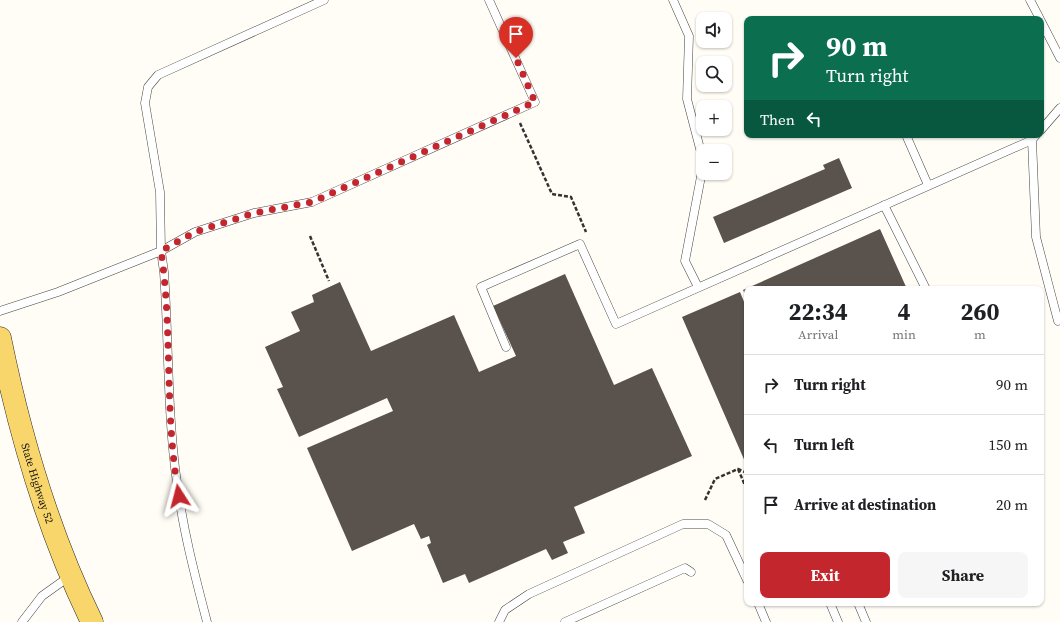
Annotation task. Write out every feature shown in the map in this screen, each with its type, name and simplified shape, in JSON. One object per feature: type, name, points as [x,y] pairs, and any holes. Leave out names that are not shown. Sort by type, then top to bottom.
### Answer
[{"type":"main road","name":"State Highway 52","points":[[0,338],[21,432],[48,517],[70,576],[92,622]]},
{"type":"lane","points":[[207,622],[192,562],[177,483],[171,420],[165,294],[161,251],[160,192],[145,103],[148,87],[158,75],[324,0]]},
{"type":"lane","points":[[0,311],[58,292],[161,251],[202,230],[254,213],[312,202],[535,102],[489,0]]},
{"type":"lane","points":[[673,0],[688,36],[687,99],[699,144]]},
{"type":"lane","points":[[1030,0],[1039,16]]},
{"type":"lane","points":[[1044,26],[1060,58]]},
{"type":"lane","points":[[1044,127],[1060,108]]},
{"type":"lane","points":[[907,138],[928,185]]},
{"type":"lane","points":[[506,347],[481,287],[580,244],[616,324],[1032,138]]},
{"type":"lane","points":[[1034,138],[1036,237],[1058,321],[1060,320]]},
{"type":"lane","points":[[698,287],[684,262],[700,180]]},
{"type":"lane","points":[[884,205],[924,286]]},
{"type":"lane","points":[[499,622],[505,610],[529,594],[683,524],[708,524],[726,535],[744,574]]},
{"type":"lane","points":[[565,622],[685,568],[691,572]]},
{"type":"lane","points":[[22,622],[42,596],[70,576]]},
{"type":"lane","points":[[759,606],[766,622]]},
{"type":"lane","points":[[831,606],[838,622]]},
{"type":"lane","points":[[859,606],[866,622]]},
{"type":"path","points":[[514,111],[552,194],[571,197],[587,233]]},
{"type":"path","points":[[310,236],[330,281]]},
{"type":"path","points":[[738,469],[744,483]]},
{"type":"path","points":[[705,500],[715,479],[738,469],[744,472]]},
{"type":"building","points":[[839,158],[852,188],[724,243],[713,217],[825,169],[823,165]]},
{"type":"building","points":[[880,229],[906,286],[752,286]]},
{"type":"building","points":[[565,274],[614,385],[652,368],[692,456],[574,507],[585,533],[563,542],[568,553],[552,560],[546,549],[469,583],[465,574],[443,583],[427,545],[431,543],[429,536],[421,539],[414,524],[352,551],[307,448],[393,411],[387,398],[299,437],[277,389],[283,387],[265,347],[300,331],[291,312],[314,302],[312,295],[340,282],[371,351],[454,315],[479,372],[516,356],[493,306]]},
{"type":"building","points":[[740,292],[744,302],[744,459],[682,317]]},
{"type":"route","points":[[179,496],[171,420],[164,272],[161,251],[195,232],[254,213],[312,202],[535,102],[516,58]]}]
